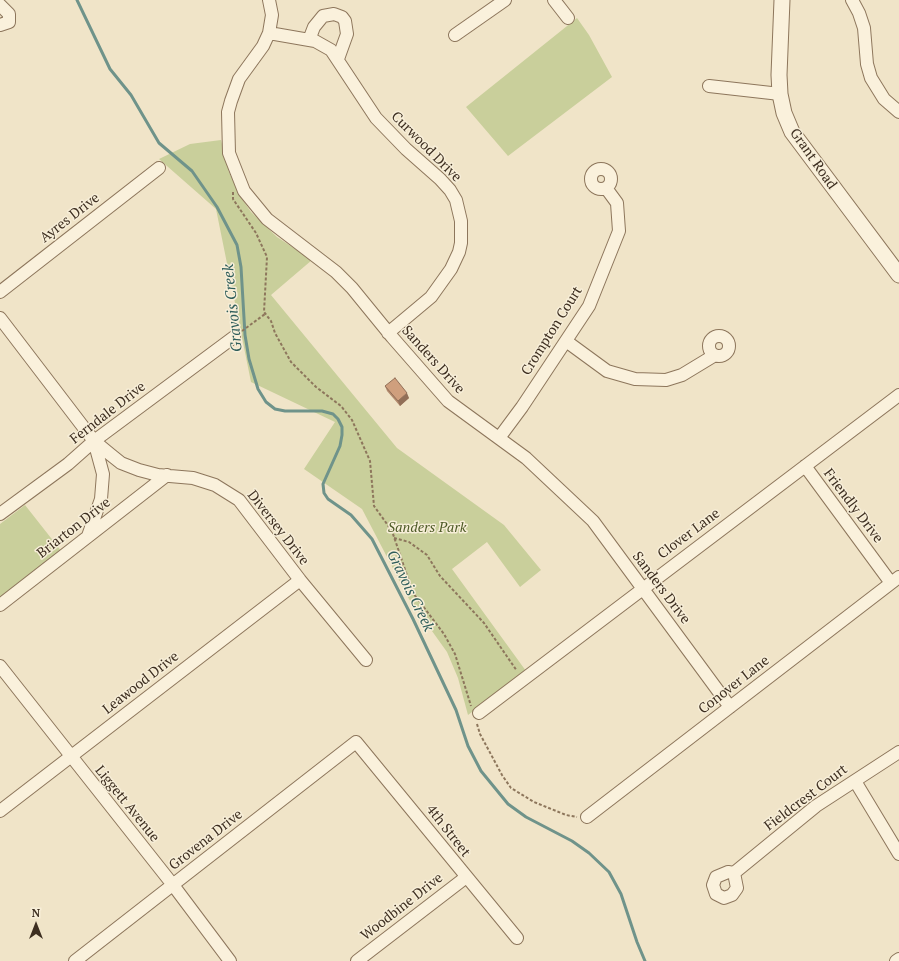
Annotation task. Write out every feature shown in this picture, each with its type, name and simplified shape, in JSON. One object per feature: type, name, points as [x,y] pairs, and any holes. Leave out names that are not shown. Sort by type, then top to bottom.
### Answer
[{"type":"street","name":"Sanders Drive","points":[[269,0],[272,15],[269,33],[263,46],[239,79],[231,100],[227,126],[228,146],[239,181],[255,206],[267,219],[336,272],[352,288],[388,333],[448,401],[526,458],[593,522],[642,589],[695,657],[730,707]]},
{"type":"street","points":[[456,35],[505,0]]},
{"type":"street","points":[[554,0],[568,18]]},
{"type":"street","name":"Grant Road","points":[[782,0],[779,75],[780,94],[784,113],[792,132],[899,275]]},
{"type":"street","points":[[852,0],[859,13],[864,28],[867,64],[871,78],[884,99],[899,112]]},
{"type":"street","points":[[0,5],[9,14],[9,22],[0,25]]},
{"type":"street","points":[[308,40],[314,27],[323,16],[334,14],[342,17],[345,21],[347,34],[338,59]]},
{"type":"street","name":"Curwood Drive","points":[[269,33],[308,40],[324,45],[338,59],[376,118],[406,149],[450,190],[456,200],[461,221],[459,252],[446,277],[431,297],[388,333]]},
{"type":"street","points":[[709,86],[780,94]]},
{"type":"street","name":"Ayres Drive","points":[[0,292],[159,168]]},
{"type":"street","name":"Crompton Court","points":[[499,438],[522,407],[589,306],[619,231],[617,203],[606,188]]},
{"type":"street","name":"Diversey Drive","points":[[0,318],[94,441],[111,456],[129,466],[158,475],[200,480],[215,485],[239,500],[300,580],[366,660]]},
{"type":"street","name":"Ferndale Drive","points":[[0,514],[68,464],[94,441],[235,336]]},
{"type":"street","points":[[566,341],[607,371],[635,379],[666,380],[682,375],[715,355]]},
{"type":"street","name":"Clover Lane","points":[[476,714],[524,680],[899,395]]},
{"type":"street","name":"Diversey Drive","points":[[88,536],[101,499],[103,474],[94,441]]},
{"type":"street","name":"Friendly Drive","points":[[805,466],[895,580]]},
{"type":"street","name":"Briarton Drive","points":[[0,605],[167,475]]},
{"type":"street","name":"Leawood Drive","points":[[0,811],[300,580]]},
{"type":"street","name":"Conover Lane","points":[[587,817],[895,580]]},
{"type":"street","name":"Liggett Avenue","points":[[0,666],[173,885],[230,961]]},
{"type":"street","name":"4th Street","points":[[356,742],[465,878],[517,938]]},
{"type":"street","name":"Grovena Drive","points":[[75,961],[356,742]]},
{"type":"street","name":"Fieldcrest Court","points":[[734,873],[816,806],[899,752]]},
{"type":"street","points":[[855,781],[899,854]]},
{"type":"street","name":"Woodbine Drive","points":[[357,961],[465,878]]},
{"type":"path","points":[[239,181],[233,191],[232,197],[256,233],[267,257],[267,277],[263,309],[265,314],[271,321],[275,333],[291,362],[316,387],[341,406],[352,420],[370,461],[374,506],[390,527],[413,593],[444,634],[455,654],[476,714],[480,734],[502,775],[516,791],[534,802],[566,815],[587,817]]},
{"type":"path","points":[[235,336],[265,314]]},
{"type":"path","points":[[394,538],[409,542],[427,555],[440,576],[484,624],[524,680]]},
{"type":"green space","points":[[577,18],[589,35],[612,77],[508,156],[466,107]]},
{"type":"green space","name":"Sanders Park","points":[[221,140],[229,172],[240,196],[251,212],[277,237],[312,260],[271,295],[397,448],[504,525],[541,570],[520,587],[487,542],[452,569],[526,671],[468,715],[458,678],[447,652],[409,599],[362,509],[304,469],[335,422],[251,382],[216,209],[159,159],[190,144]]},
{"type":"green space","points":[[25,505],[62,552],[0,598],[0,524]]},
{"type":"building","points":[[395,378],[407,393],[398,401],[385,386]]},
{"type":"waterway","name":"Gravois Creek","points":[[77,0],[110,69],[131,95],[159,143],[192,171],[217,207],[237,245],[241,267],[245,335],[249,359],[258,389],[266,402],[275,409],[285,411],[322,411],[333,414],[338,419],[342,427],[340,446],[323,484],[324,493],[328,499],[351,515],[372,539],[413,619],[456,710],[468,746],[481,771],[508,804],[526,817],[572,841],[589,853],[609,872],[621,894],[645,961]]}]
